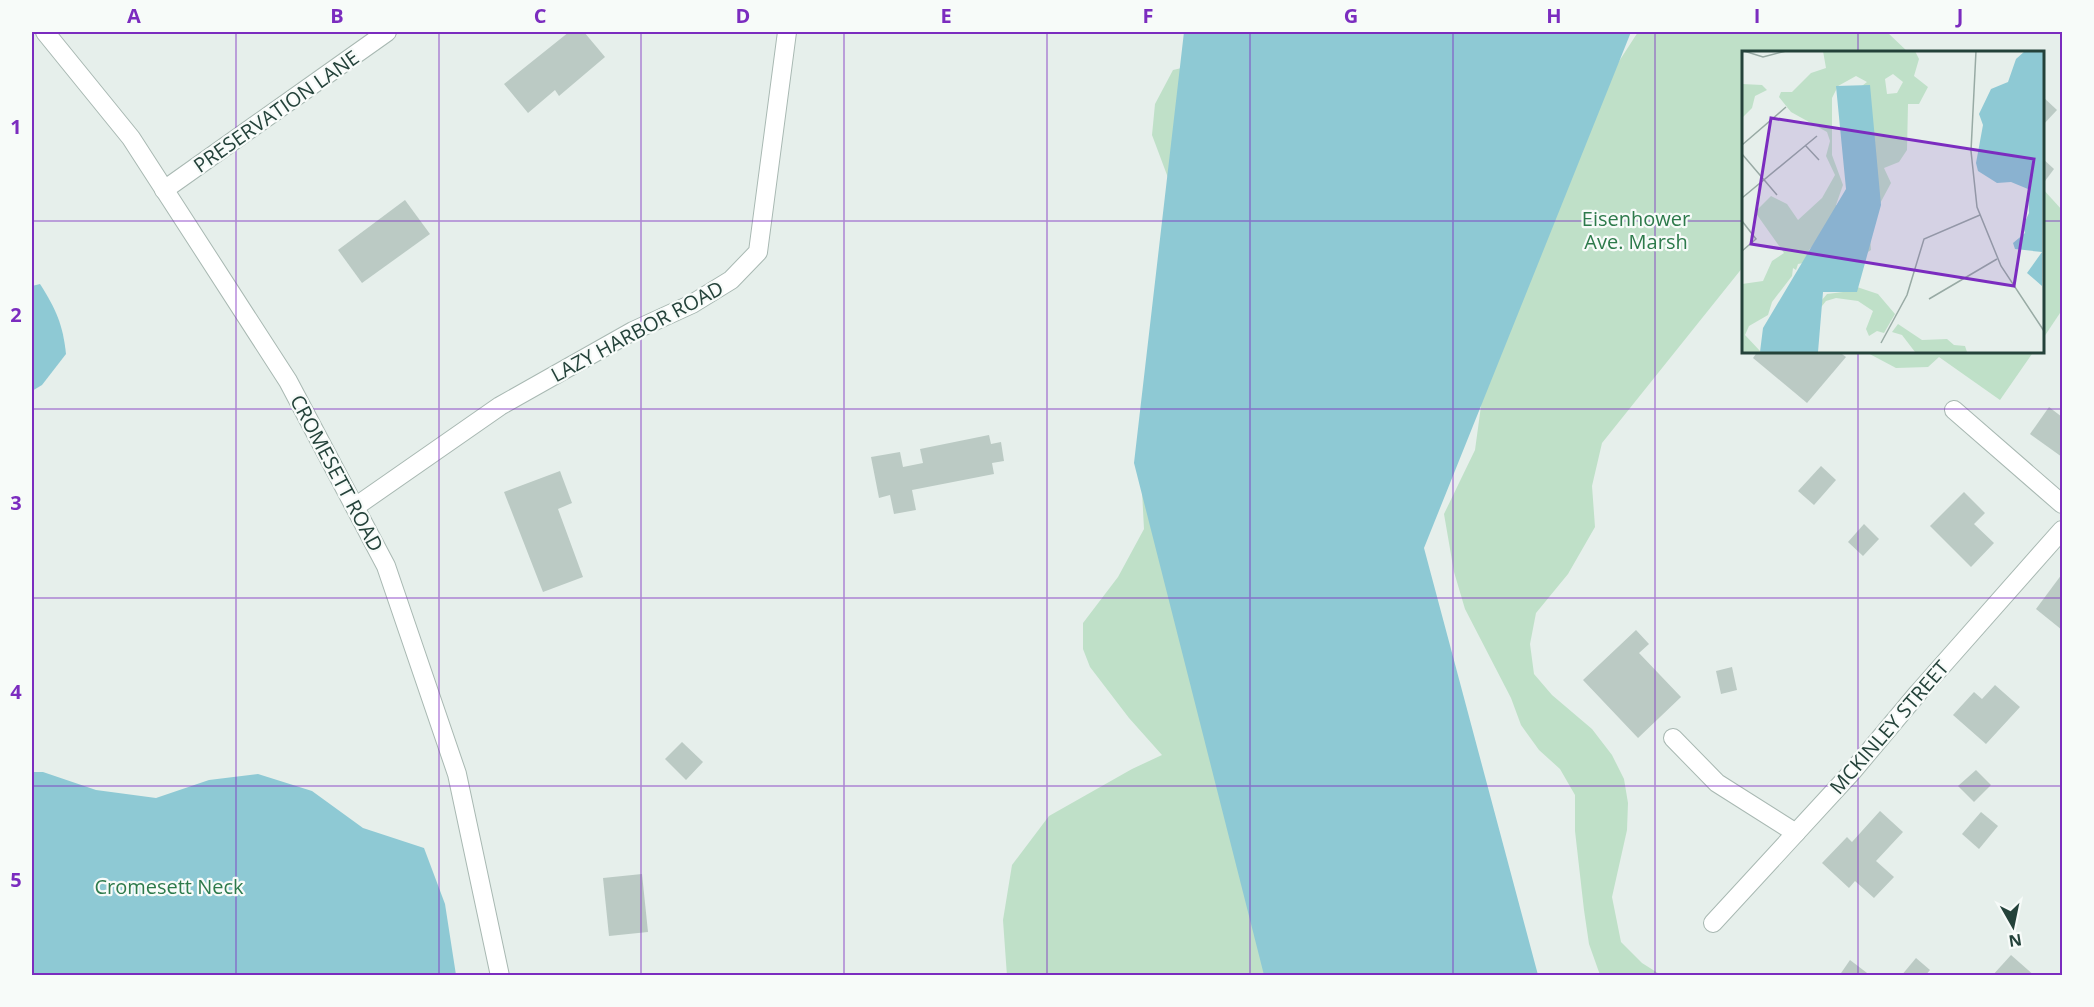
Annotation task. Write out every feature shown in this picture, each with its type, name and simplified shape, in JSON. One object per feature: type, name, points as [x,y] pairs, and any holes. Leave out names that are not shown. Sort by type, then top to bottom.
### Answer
[{"type":"street","name":"CROMESETT ROAD","points":[[45,32],[131,138],[288,381],[386,566],[457,774],[500,975]]},
{"type":"street","name":"PRESERVATION LANE","points":[[164,190],[387,32]]},
{"type":"street","name":"LAZY HARBOR ROAD","points":[[355,507],[500,406],[633,331],[692,304],[731,280],[758,252],[787,32]]},
{"type":"street","points":[[1954,410],[2062,504]]},
{"type":"street","name":"MCKINLEY STREET","points":[[1713,923],[1851,773],[1918,693],[2062,530]]},
{"type":"street","points":[[1673,738],[1717,783],[1796,833]]},
{"type":"green space","name":"Eisenhower Ave. Marsh","points":[[1638,32],[1887,32],[1907,51],[1742,51],[1742,268],[1602,443],[1592,486],[1595,527],[1568,574],[1536,613],[1530,644],[1534,674],[1552,695],[1592,729],[1612,755],[1624,779],[1628,803],[1627,830],[1612,897],[1621,942],[1642,963],[1661,975],[1600,975],[1589,944],[1584,910],[1575,831],[1575,795],[1560,769],[1539,750],[1521,725],[1511,698],[1465,609],[1454,572],[1444,514],[1475,450],[1481,406],[1433,369],[1470,291]]},
{"type":"green space","points":[[1216,60],[1365,975],[1007,976],[1003,920],[1012,865],[1049,816],[1132,769],[1162,755],[1129,718],[1090,667],[1083,649],[1083,623],[1118,577],[1144,529],[1141,472],[1194,247],[1152,135],[1155,104],[1173,70]]},
{"type":"green space","points":[[2043,189],[2062,210],[2062,310],[2043,338]]},
{"type":"green space","points":[[1866,352],[2033,352],[2000,400],[1939,357],[1928,367],[1896,368]]},
{"type":"water","points":[[1184,32],[1631,32],[1424,548],[1538,975],[1264,975],[1134,463]]},
{"type":"water","points":[[40,284],[58,318],[66,354],[42,385],[32,391],[32,286]]},
{"type":"water","name":"Cromesett Neck","points":[[32,772],[43,772],[96,790],[156,798],[209,780],[258,774],[312,791],[363,828],[424,848],[445,904],[456,975],[32,975]]},
{"type":"building","points":[[569,32],[584,32],[605,57],[559,96],[555,90],[528,113],[504,84]]},
{"type":"building","points":[[2043,97],[2057,110],[2043,125]]},
{"type":"building","points":[[2043,159],[2054,169],[2043,184]]},
{"type":"building","points":[[405,200],[430,234],[362,283],[338,250]]},
{"type":"building","points":[[1757,352],[1839,352],[1846,357],[1807,403],[1753,358]]},
{"type":"building","points":[[2049,407],[2062,417],[2062,457],[2030,434]]},
{"type":"building","points":[[989,435],[991,444],[1001,442],[1004,461],[992,463],[994,474],[912,490],[916,510],[894,514],[890,495],[879,498],[871,457],[900,452],[903,467],[923,463],[920,449]]},
{"type":"building","points":[[1821,466],[1836,480],[1814,505],[1798,491]]},
{"type":"building","points":[[560,471],[572,503],[558,509],[583,577],[543,592],[504,492]]},
{"type":"building","points":[[1964,492],[1985,513],[1974,524],[1994,543],[1971,567],[1930,526]]},
{"type":"building","points":[[1864,524],[1879,539],[1863,556],[1848,542]]},
{"type":"building","points":[[2062,574],[2062,630],[2036,609]]},
{"type":"building","points":[[1636,630],[1649,644],[1639,653],[1681,697],[1638,738],[1583,680]]},
{"type":"building","points":[[1732,667],[1737,690],[1721,694],[1716,671]]},
{"type":"building","points":[[1995,685],[2020,707],[1986,744],[1953,715],[1974,692],[1982,699]]},
{"type":"building","points":[[682,742],[703,762],[686,780],[665,759]]},
{"type":"building","points":[[1976,770],[1991,785],[1974,802],[1958,786]]},
{"type":"building","points":[[1880,811],[1903,832],[1876,861],[1894,877],[1874,898],[1855,881],[1849,888],[1822,863],[1847,837],[1852,842]]},
{"type":"building","points":[[1981,812],[1998,826],[1979,849],[1962,834]]},
{"type":"building","points":[[642,874],[648,932],[609,936],[603,878]]},
{"type":"building","points":[[2011,955],[2035,976],[1992,976]]},
{"type":"building","points":[[1916,958],[1930,970],[1925,976],[1901,976]]},
{"type":"building","points":[[1850,960],[1871,976],[1839,976]]}]
